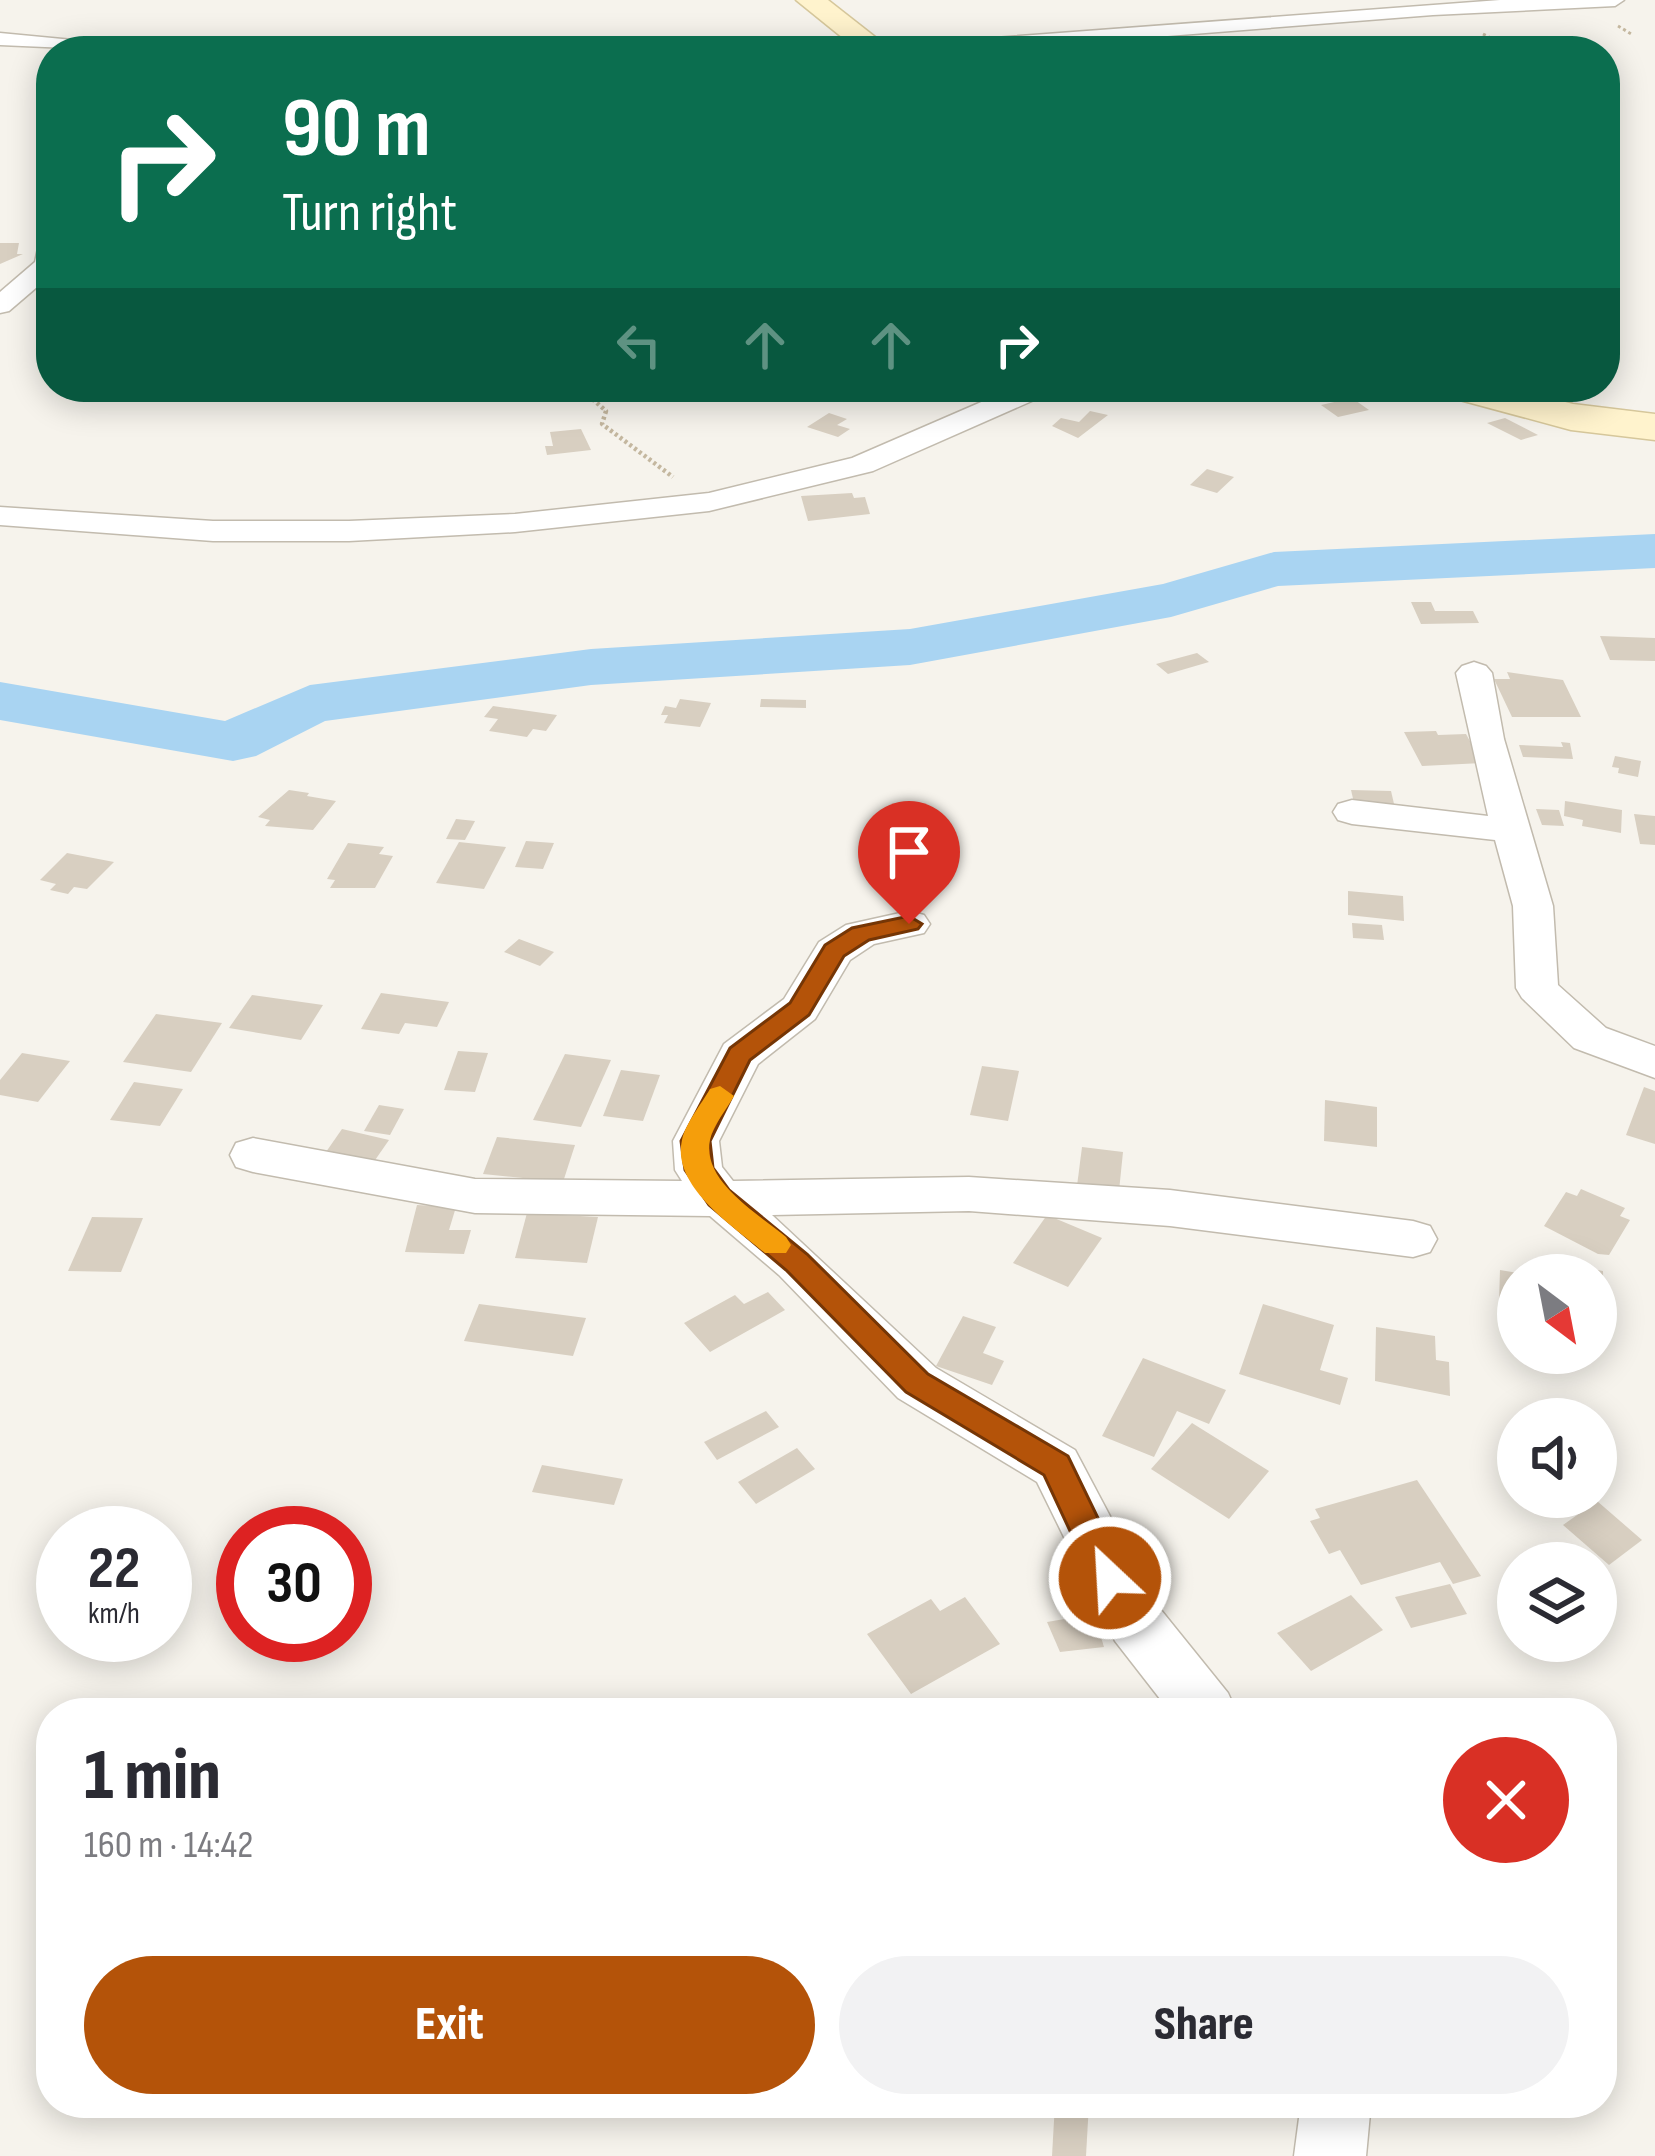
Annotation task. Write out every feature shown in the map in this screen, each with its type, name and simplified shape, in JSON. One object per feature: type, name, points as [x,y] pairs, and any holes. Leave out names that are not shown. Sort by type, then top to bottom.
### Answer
[{"type":"main road","points":[[810,0],[858,36]]},
{"type":"main road","points":[[1516,402],[1571,417],[1655,427]]},
{"type":"street","points":[[1312,0],[1345,10]]},
{"type":"street","points":[[1063,36],[1345,10],[1615,0]]},
{"type":"street","points":[[0,39],[36,42]]},
{"type":"street","points":[[0,305],[36,275]]},
{"type":"street","points":[[0,516],[213,531],[349,531],[515,523],[709,502],[862,465],[1006,402]]},
{"type":"street","points":[[1474,673],[1509,831],[1533,906],[1537,988],[1590,1038],[1655,1063]]},
{"type":"street","points":[[1352,812],[1435,818],[1509,831]]},
{"type":"street","points":[[909,924],[861,934],[834,951],[800,1009],[740,1055],[695,1141],[699,1170],[719,1197],[796,1262],[917,1383],[1056,1466],[1136,1622],[1195,1698]]},
{"type":"street","points":[[253,1155],[476,1196],[607,1201],[969,1194],[1170,1208],[1413,1239]]},
{"type":"street","points":[[1330,2156],[1334,2118]]},
{"type":"path","points":[[596,402],[606,411],[602,424],[610,432],[709,502]]},
{"type":"building","points":[[0,243],[19,243],[17,254],[23,254],[0,264]]},
{"type":"building","points":[[1358,402],[1369,410],[1338,417],[1321,405]]},
{"type":"building","points":[[1090,411],[1108,415],[1078,438],[1052,426],[1061,418],[1079,422]]},
{"type":"building","points":[[829,413],[847,419],[837,425],[850,429],[838,437],[807,427]]},
{"type":"building","points":[[1505,418],[1538,435],[1521,440],[1487,423]]},
{"type":"building","points":[[581,429],[591,450],[547,455],[545,446],[553,446],[550,432]]},
{"type":"building","points":[[1207,469],[1234,477],[1217,493],[1190,485]]},
{"type":"building","points":[[852,493],[854,498],[865,497],[870,514],[808,521],[801,496]]},
{"type":"building","points":[[1411,602],[1431,602],[1435,611],[1473,611],[1479,623],[1421,624]]},
{"type":"building","points":[[1600,636],[1655,638],[1655,661],[1610,660]]},
{"type":"building","points":[[1197,653],[1209,662],[1168,674],[1156,664]]},
{"type":"building","points":[[1507,672],[1563,680],[1581,717],[1512,717],[1494,679],[1510,679]]},
{"type":"building","points":[[680,699],[711,703],[700,727],[664,723],[665,706],[676,708]]},
{"type":"building","points":[[761,699],[806,700],[806,708],[760,707]]},
{"type":"building","points":[[493,706],[557,715],[546,731],[533,729],[527,737],[489,731],[498,719],[484,717]]},
{"type":"building","points":[[1436,731],[1438,735],[1466,734],[1482,763],[1422,766],[1404,732]]},
{"type":"building","points":[[1561,742],[1570,743],[1573,759],[1523,757],[1519,745],[1563,747]]},
{"type":"building","points":[[1615,756],[1641,761],[1638,777],[1618,773],[1619,768],[1612,767]]},
{"type":"building","points":[[289,790],[336,801],[313,830],[265,826],[270,820],[258,817]]},
{"type":"building","points":[[1351,790],[1391,791],[1395,808],[1355,807]]},
{"type":"building","points":[[1565,801],[1622,810],[1621,833],[1582,826],[1583,820],[1564,816]]},
{"type":"building","points":[[1536,809],[1559,810],[1564,826],[1542,825]]},
{"type":"building","points":[[1634,814],[1655,816],[1655,845],[1640,844]]},
{"type":"building","points":[[456,819],[475,821],[465,840],[446,839]]},
{"type":"building","points":[[526,841],[554,843],[543,869],[515,867]]},
{"type":"building","points":[[459,842],[506,847],[484,889],[436,883]]},
{"type":"building","points":[[348,843],[384,847],[379,854],[393,856],[375,888],[330,888],[335,880],[327,879]]},
{"type":"building","points":[[67,853],[114,862],[87,889],[74,887],[68,894],[50,890],[56,884],[40,880]]},
{"type":"building","points":[[1348,891],[1403,896],[1404,921],[1348,915]]},
{"type":"building","points":[[1352,923],[1382,925],[1384,940],[1353,938]]},
{"type":"building","points":[[519,939],[554,952],[540,966],[504,952]]},
{"type":"building","points":[[381,993],[449,1002],[437,1027],[405,1023],[399,1034],[361,1029]]},
{"type":"building","points":[[252,995],[323,1005],[301,1040],[229,1028]]},
{"type":"building","points":[[156,1014],[222,1023],[191,1072],[123,1062]]},
{"type":"building","points":[[458,1051],[488,1053],[475,1092],[444,1090]]},
{"type":"building","points":[[22,1053],[70,1061],[38,1102],[0,1095],[0,1080]]},
{"type":"building","points":[[565,1054],[611,1060],[581,1127],[533,1120]]},
{"type":"building","points":[[982,1066],[1019,1071],[1008,1121],[970,1115]]},
{"type":"building","points":[[621,1070],[660,1075],[643,1121],[603,1116]]},
{"type":"building","points":[[134,1082],[183,1089],[160,1126],[110,1120]]},
{"type":"building","points":[[1644,1087],[1655,1091],[1655,1144],[1626,1135]]},
{"type":"building","points":[[1325,1100],[1377,1107],[1377,1147],[1324,1141]]},
{"type":"building","points":[[379,1105],[404,1109],[390,1135],[364,1131]]},
{"type":"building","points":[[342,1129],[389,1140],[373,1163],[326,1152]]},
{"type":"building","points":[[497,1137],[575,1145],[563,1182],[483,1174]]},
{"type":"building","points":[[1082,1147],[1123,1152],[1119,1191],[1077,1186]]},
{"type":"building","points":[[1581,1189],[1625,1208],[1620,1216],[1630,1220],[1610,1254],[1598,1254],[1544,1226],[1566,1192],[1577,1196]]},
{"type":"building","points":[[417,1205],[456,1207],[449,1230],[471,1230],[464,1254],[405,1252]]},
{"type":"building","points":[[527,1213],[598,1217],[587,1263],[515,1258]]},
{"type":"building","points":[[1047,1215],[1102,1238],[1068,1287],[1013,1263]]},
{"type":"building","points":[[92,1217],[143,1218],[121,1272],[68,1271]]},
{"type":"building","points":[[768,1292],[785,1310],[710,1352],[684,1323],[735,1295],[744,1304]]},
{"type":"building","points":[[479,1304],[586,1318],[573,1356],[464,1341]]},
{"type":"building","points":[[1263,1304],[1334,1325],[1320,1370],[1348,1378],[1340,1405],[1239,1374]]},
{"type":"building","points":[[963,1316],[996,1327],[983,1353],[1004,1361],[992,1385],[936,1366]]},
{"type":"building","points":[[1376,1327],[1435,1336],[1436,1360],[1449,1362],[1450,1396],[1375,1381]]},
{"type":"building","points":[[1143,1358],[1226,1390],[1209,1424],[1177,1411],[1154,1457],[1102,1436]]},
{"type":"building","points":[[766,1411],[779,1427],[717,1460],[704,1442]]},
{"type":"building","points":[[1192,1423],[1269,1471],[1229,1519],[1151,1469]]},
{"type":"building","points":[[797,1448],[815,1469],[756,1504],[738,1482]]},
{"type":"building","points":[[542,1465],[623,1479],[614,1505],[532,1492]]},
{"type":"building","points":[[1417,1480],[1481,1576],[1453,1584],[1440,1562],[1361,1585],[1340,1550],[1329,1554],[1310,1521],[1320,1518],[1315,1509]]},
{"type":"building","points":[[1573,1518],[1617,1518],[1642,1540],[1617,1559],[1617,1542],[1583,1542],[1563,1525]]},
{"type":"building","points":[[1450,1584],[1467,1614],[1411,1628],[1395,1597]]},
{"type":"building","points":[[1351,1595],[1383,1630],[1311,1671],[1277,1633]]},
{"type":"building","points":[[965,1597],[1000,1644],[911,1694],[867,1634],[931,1599],[940,1611]]},
{"type":"building","points":[[1094,1614],[1104,1647],[1060,1652],[1047,1622]]},
{"type":"building","points":[[1054,2118],[1088,2118],[1086,2156],[1052,2156]]},
{"type":"waterway","points":[[0,701],[233,742],[310,704],[591,667],[910,647],[1171,600],[1274,569],[1655,551]]},
{"type":"slow traffic","points":[[720,1096],[695,1141],[699,1170],[719,1197],[776,1245]]},
{"type":"route","points":[[909,924],[861,934],[834,951],[800,1009],[740,1055],[695,1141],[699,1170],[719,1197],[796,1262],[917,1383],[1043,1454],[1056,1466],[1110,1578]]}]
